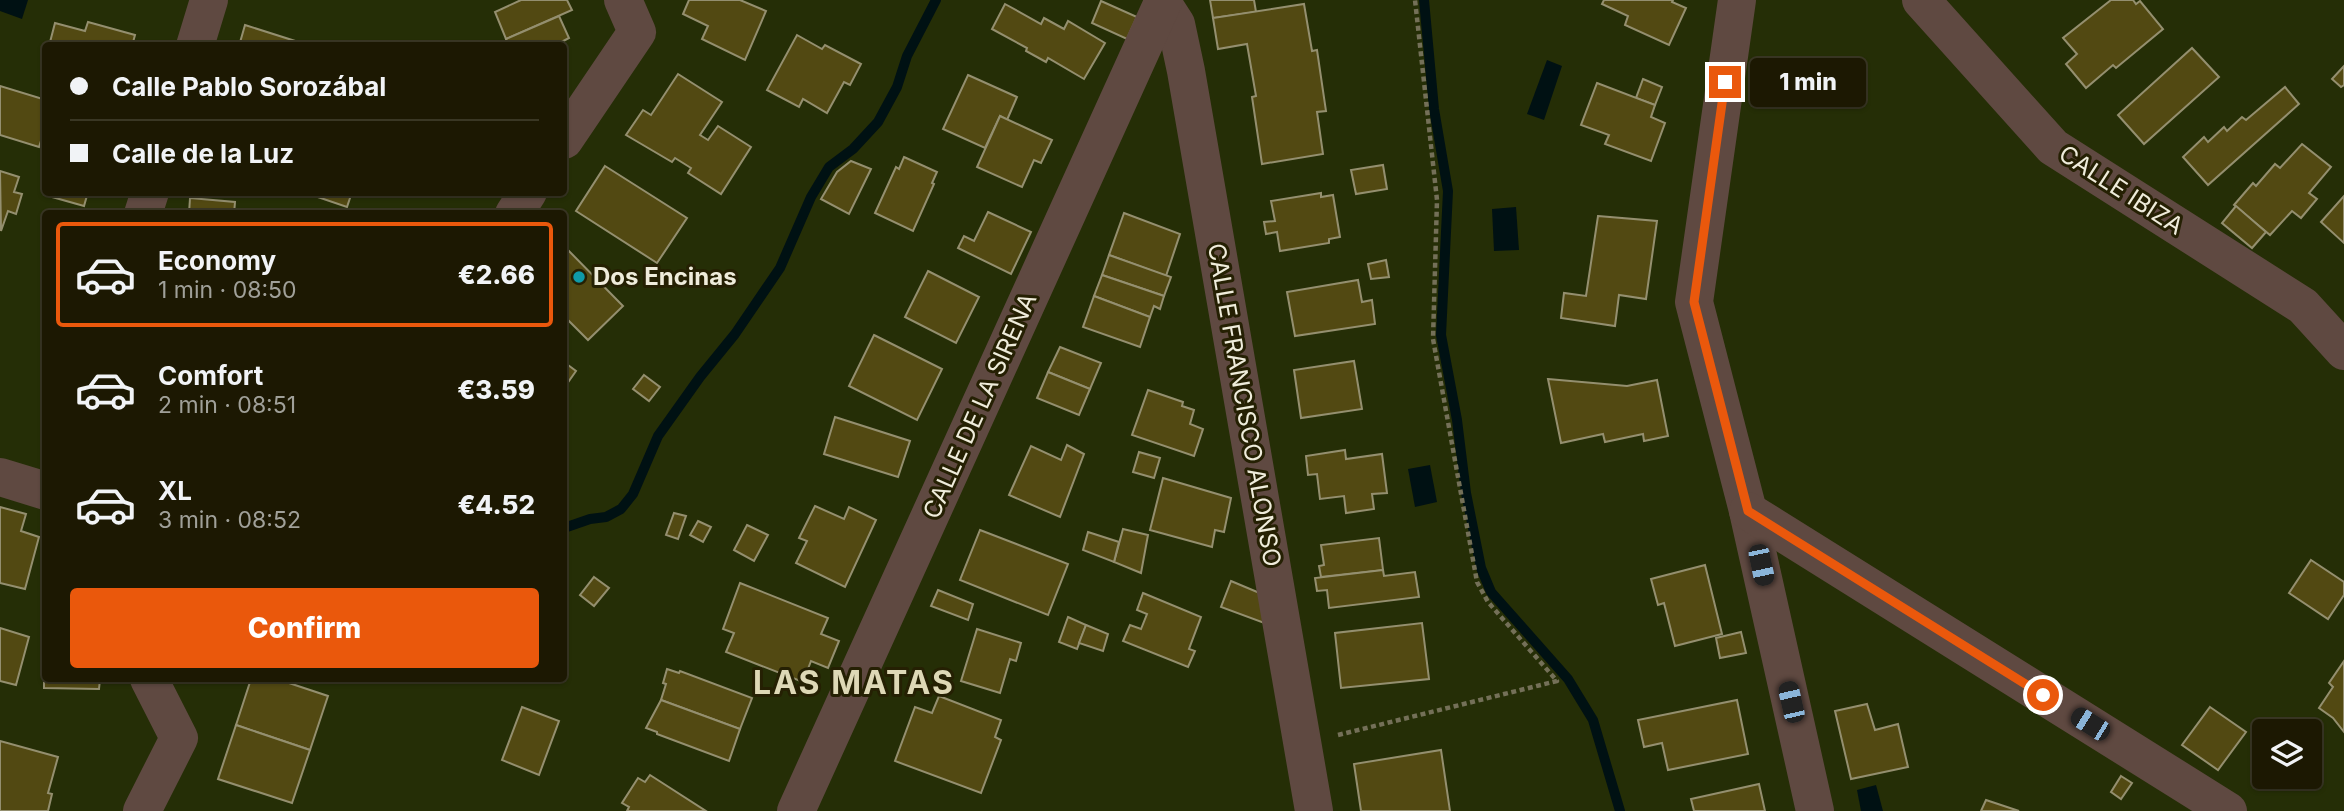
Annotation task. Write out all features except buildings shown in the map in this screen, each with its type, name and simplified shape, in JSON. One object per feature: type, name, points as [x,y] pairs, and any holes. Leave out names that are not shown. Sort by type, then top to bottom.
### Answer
[{"type":"street","points":[[196,42],[209,0]]},
{"type":"street","points":[[567,136],[637,32],[623,0]]},
{"type":"street","points":[[1737,0],[1694,302],[1748,511],[1815,811]]},
{"type":"street","name":"CALLE IBIZA","points":[[1922,0],[2053,147],[2303,306],[2344,352]]},
{"type":"street","name":"CALLE FRANCISCO ALONSO","points":[[1164,2],[1176,24],[1186,71],[1314,811]]},
{"type":"street","name":"CALLE DE LA SIRENA","points":[[796,811],[1164,2]]},
{"type":"street","points":[[0,477],[42,490]]},
{"type":"street","points":[[1748,511],[2228,811]]},
{"type":"street","points":[[142,811],[179,738],[151,682]]},
{"type":"path","points":[[1304,744],[1557,681],[1489,602],[1477,582],[1433,339],[1437,200],[1415,0]]},
{"type":"green space","points":[[0,0],[2344,0],[2344,811],[0,811]]},
{"type":"shaded area","points":[[0,0],[28,0],[22,19],[0,11]]},
{"type":"shaded area","points":[[1547,60],[1562,66],[1544,120],[1527,114]]},
{"type":"shaded area","points":[[1516,207],[1519,250],[1494,251],[1492,209]]},
{"type":"shaded area","points":[[1430,465],[1437,502],[1415,507],[1408,469]]},
{"type":"shaded area","points":[[1876,785],[1883,811],[1861,811],[1857,790]]},
{"type":"waterway","points":[[567,527],[606,517],[621,509],[633,494],[658,436],[735,334],[780,268],[811,197],[829,167],[853,149],[878,122],[897,87],[907,56],[936,0]]},
{"type":"waterway","points":[[1424,0],[1434,109],[1448,191],[1441,335],[1481,568],[1491,592],[1568,679],[1593,720],[1620,811]]},
{"type":"place","name":"Dos Encinas","points":[[579,277]]},
{"type":"district","name":"LAS MATAS","points":[[854,683]]},
{"type":"route","points":[[1725,82],[1694,302],[1748,511],[2043,695]]}]
